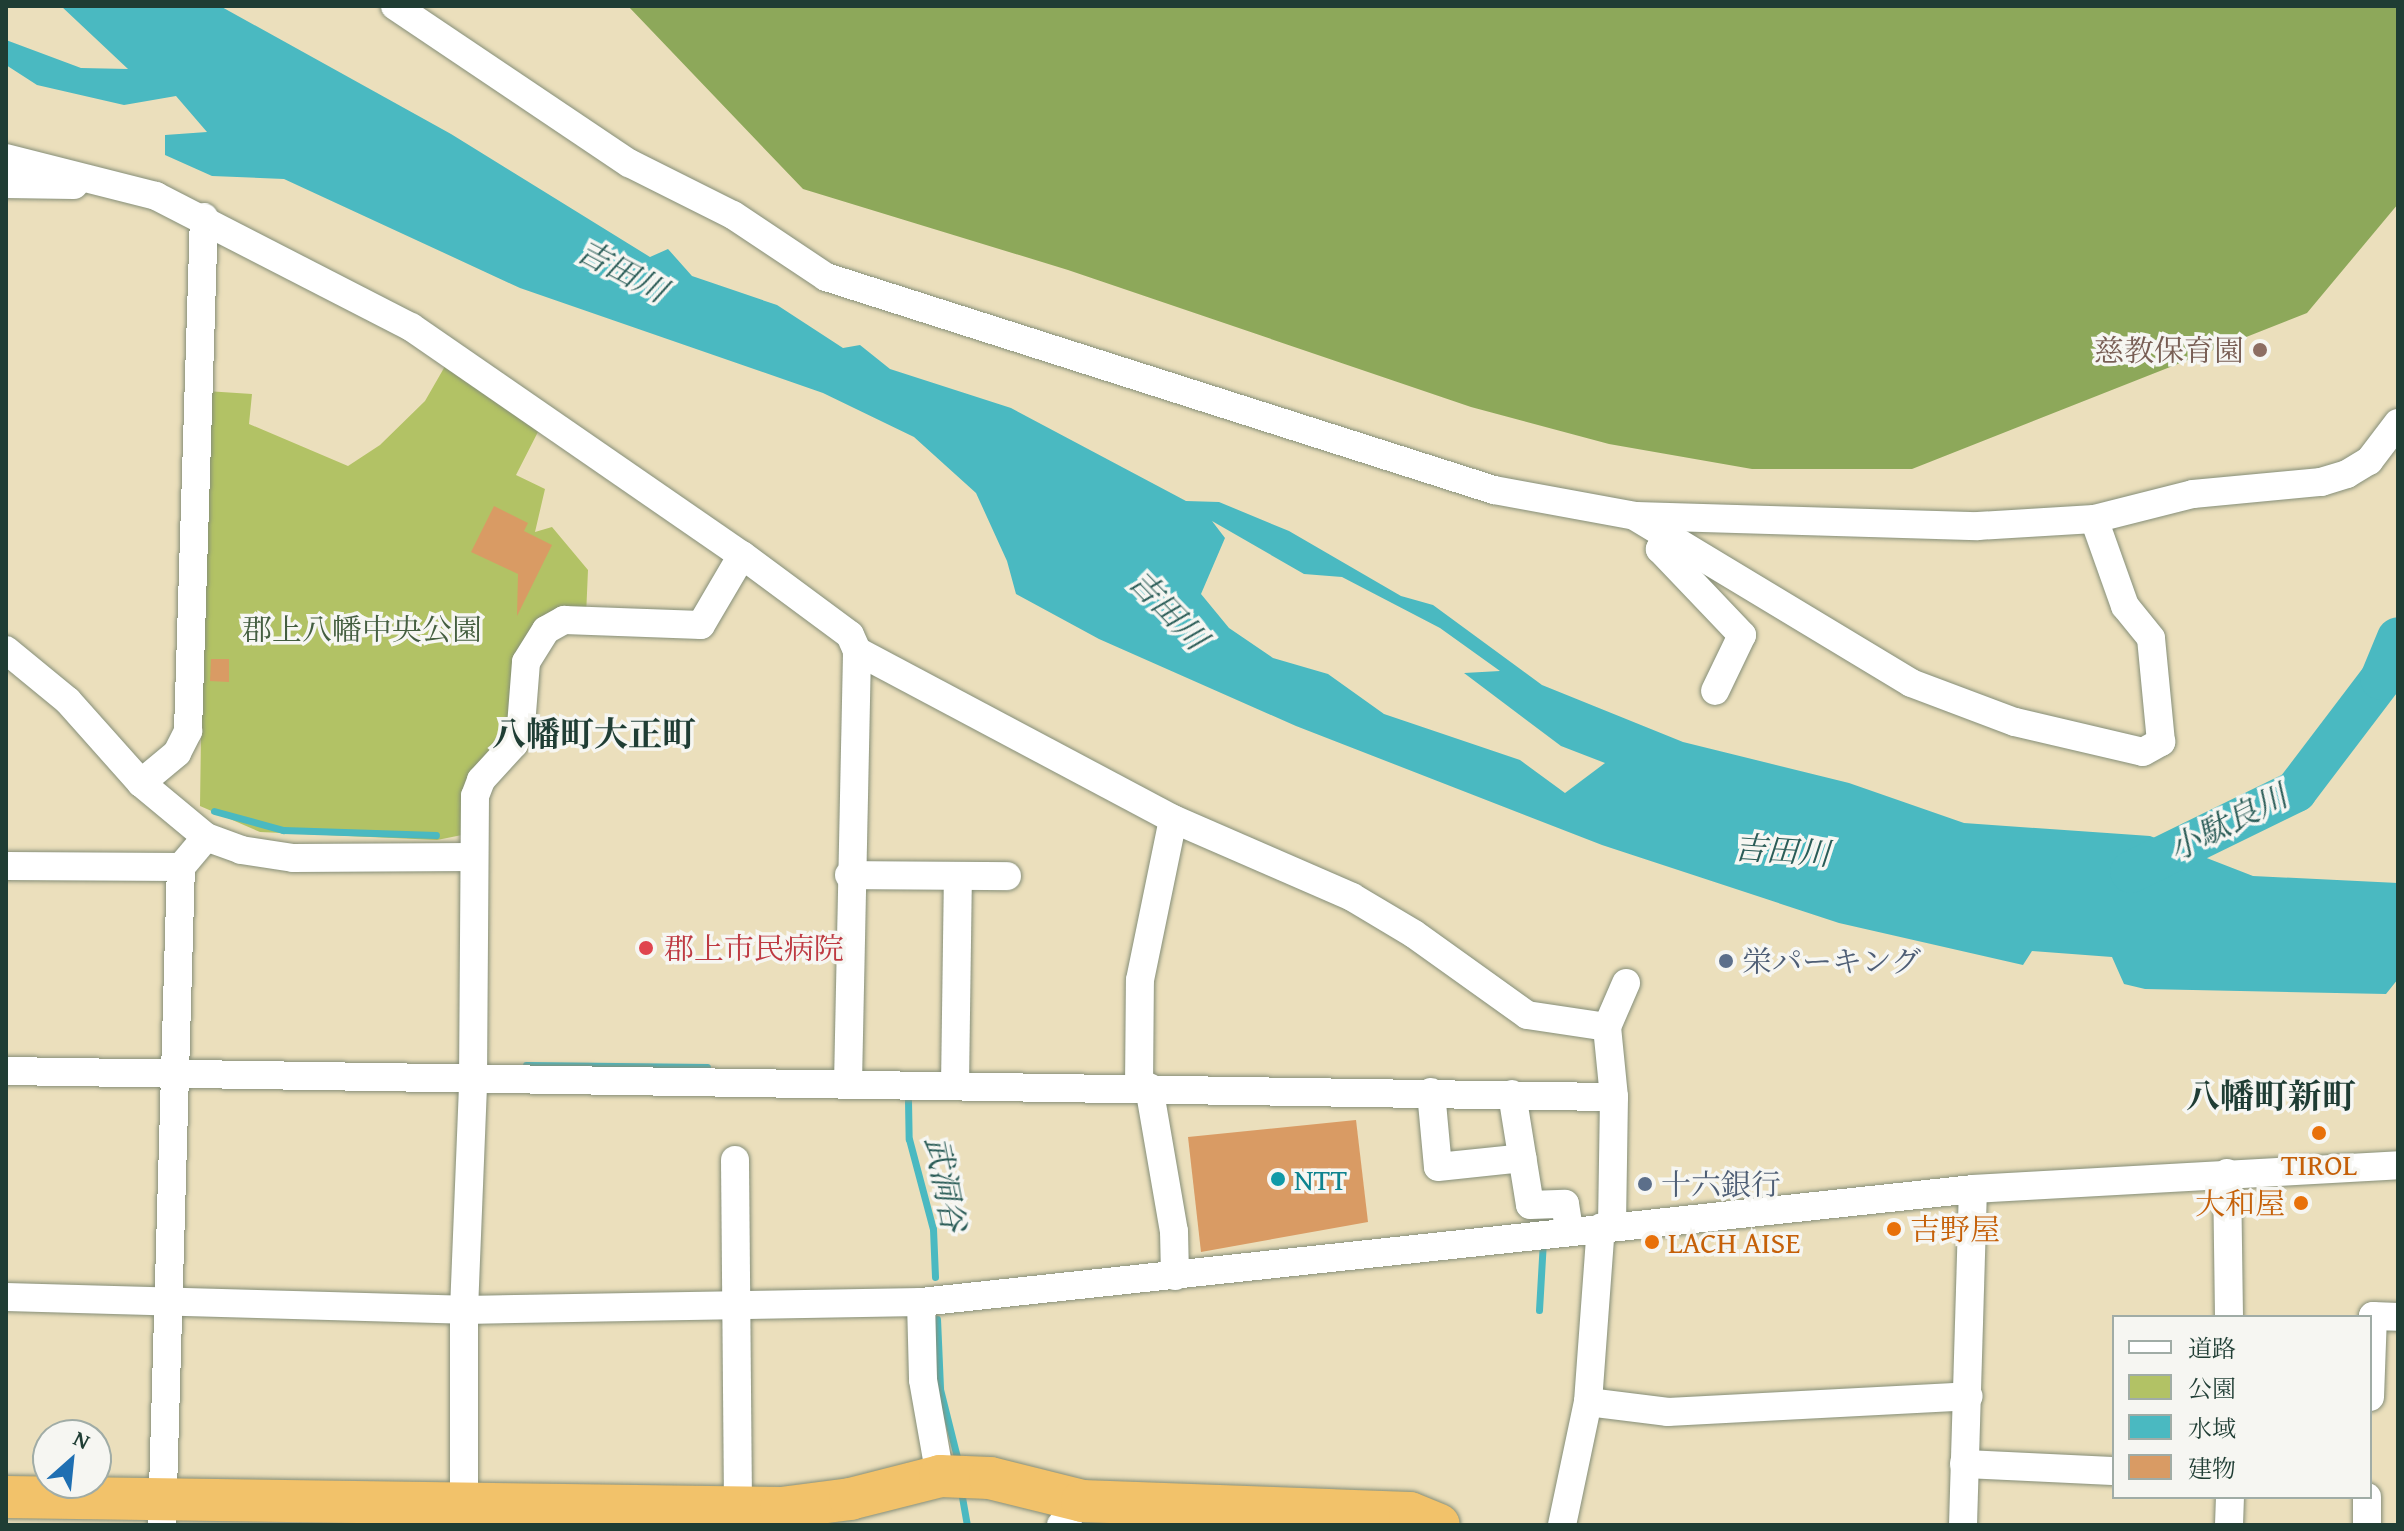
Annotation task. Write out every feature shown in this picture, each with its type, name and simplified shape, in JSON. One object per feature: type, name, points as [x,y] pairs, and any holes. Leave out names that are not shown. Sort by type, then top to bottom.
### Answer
[{"type":"highway","points":[[6,1497],[162,1513],[467,1515],[738,1508],[780,1516],[940,1476],[990,1478],[1071,1513],[1410,1513],[1439,1525]]},
{"type":"street","points":[[395,6],[629,163],[733,215],[826,277],[1405,466],[1494,490],[1636,516],[1978,526],[2094,519],[2193,494],[2321,482],[2347,474],[2369,461],[2398,423]]},
{"type":"street","points":[[6,158],[98,180],[204,217],[411,327],[742,555],[850,635],[857,651],[849,875],[848,1083]]},
{"type":"street","points":[[6,184],[80,185],[98,180]]},
{"type":"street","points":[[141,783],[177,753],[188,731],[204,217]]},
{"type":"street","points":[[1636,516],[1911,683],[2015,722],[2143,752],[2161,742],[2151,638],[2125,606],[2094,519]]},
{"type":"street","points":[[1667,535],[1660,549],[1742,635],[1715,691]]},
{"type":"street","points":[[467,1515],[464,1310],[473,1082],[472,857],[475,796],[481,780],[514,744],[521,726],[526,662],[546,630],[564,620],[701,625],[742,555]]},
{"type":"street","points":[[6,650],[68,701],[141,783],[206,837],[241,850],[293,858],[472,857]]},
{"type":"street","points":[[857,651],[1173,819],[1352,897],[1527,1015],[1607,1027]]},
{"type":"street","points":[[1173,819],[1140,980],[1144,1087],[1174,1231],[1175,1276]]},
{"type":"street","points":[[162,1513],[181,867],[206,837]]},
{"type":"street","points":[[6,866],[181,867]]},
{"type":"street","points":[[849,875],[1007,876]]},
{"type":"street","points":[[955,1085],[958,878]]},
{"type":"street","points":[[1562,1525],[1588,1402],[1606,1227],[1614,1097],[1607,1027],[1626,983]]},
{"type":"street","points":[[6,1071],[473,1082],[848,1083],[1614,1097]]},
{"type":"street","points":[[1431,1092],[1438,1167],[1523,1158]]},
{"type":"street","points":[[1512,1094],[1530,1205],[1565,1204],[1569,1230]]},
{"type":"street","points":[[735,1160],[738,1508]]},
{"type":"street","points":[[6,1297],[464,1310],[921,1302],[1973,1189],[2398,1165]]},
{"type":"street","points":[[2227,1173],[2229,1315]]},
{"type":"street","points":[[1963,1525],[1973,1189]]},
{"type":"street","points":[[921,1302],[923,1380],[940,1476]]},
{"type":"street","points":[[2372,1343],[2373,1316],[2398,1317]]},
{"type":"street","points":[[1588,1402],[1668,1412],[1969,1396]]},
{"type":"street","points":[[1964,1464],[2112,1471]]},
{"type":"street","points":[[2229,1525],[2230,1499]]},
{"type":"street","points":[[2367,1499],[2367,1525]]},
{"type":"green space","points":[[628,6],[2398,6],[2398,204],[2307,313],[1912,469],[1752,469],[1609,444],[1471,407],[1068,270],[803,189]]},
{"type":"green space","name":"郡上八幡中央公園","points":[[448,361],[542,424],[516,475],[545,489],[535,532],[552,527],[588,570],[586,616],[560,614],[462,835],[437,840],[260,832],[200,806],[206,391],[252,394],[249,424],[348,466],[380,445],[425,401]]},
{"type":"water","name":"吉田川","points":[[61,6],[220,6],[451,134],[650,257],[668,249],[692,276],[777,305],[843,348],[860,345],[890,369],[1011,408],[1186,501],[1219,502],[1289,531],[1401,596],[1433,605],[1542,685],[1683,742],[1849,783],[1964,823],[2150,836],[2253,876],[2398,883],[2398,979],[2386,994],[2145,989],[2124,984],[2112,957],[2032,951],[2023,965],[1839,923],[1602,845],[1296,726],[1099,639],[1016,594],[1007,561],[976,493],[914,437],[823,393],[520,288],[284,179],[212,176],[165,155],[165,135],[207,132],[176,96],[124,105],[37,85],[6,65],[6,40],[81,68],[128,69]],"holes":[[[1212,521],[1304,574],[1342,577],[1440,628],[1500,671],[1464,673],[1561,746],[1605,763],[1565,793],[1520,760],[1384,714],[1328,674],[1273,658],[1229,628],[1201,594],[1225,538]]]},
{"type":"building","points":[[494,506],[528,523],[524,531],[552,545],[517,616],[518,574],[471,552]]},
{"type":"building","points":[[211,659],[229,659],[229,682],[210,681]]},
{"type":"building","name":"NTT","points":[[1356,1120],[1368,1222],[1201,1252],[1188,1137]]},
{"type":"waterway","name":"小駄良川","points":[[2131,872],[2296,791],[2381,679],[2398,638]]},
{"type":"waterway","points":[[214,811],[283,830],[436,835]]},
{"type":"waterway","points":[[526,1065],[707,1067]]},
{"type":"waterway","name":"武洞谷","points":[[908,1100],[909,1139],[933,1229],[935,1277]]},
{"type":"waterway","points":[[1539,1310],[1543,1240]]},
{"type":"waterway","name":"武洞谷","points":[[937,1319],[940,1389],[957,1457]]},
{"type":"waterway","name":"武洞谷","points":[[962,1497],[967,1525]]},
{"type":"place","name":"慈教保育園","points":[[2260,350]]},
{"type":"place","name":"郡上市民病院","points":[[646,948]]},
{"type":"place","name":"栄パーキング","points":[[1726,961]]},
{"type":"place","name":"TIROL","points":[[2319,1133]]},
{"type":"place","name":"NTT","points":[[1278,1179]]},
{"type":"place","name":"十六銀行","points":[[1645,1184]]},
{"type":"place","name":"大和屋","points":[[2301,1203]]},
{"type":"place","name":"吉野屋","points":[[1894,1229]]},
{"type":"place","name":"LACH AISE","points":[[1652,1242]]},
{"type":"district","name":"八幡町大正町","points":[[594,734]]},
{"type":"district","name":"八幡町新町","points":[[2271,1096]]}]
